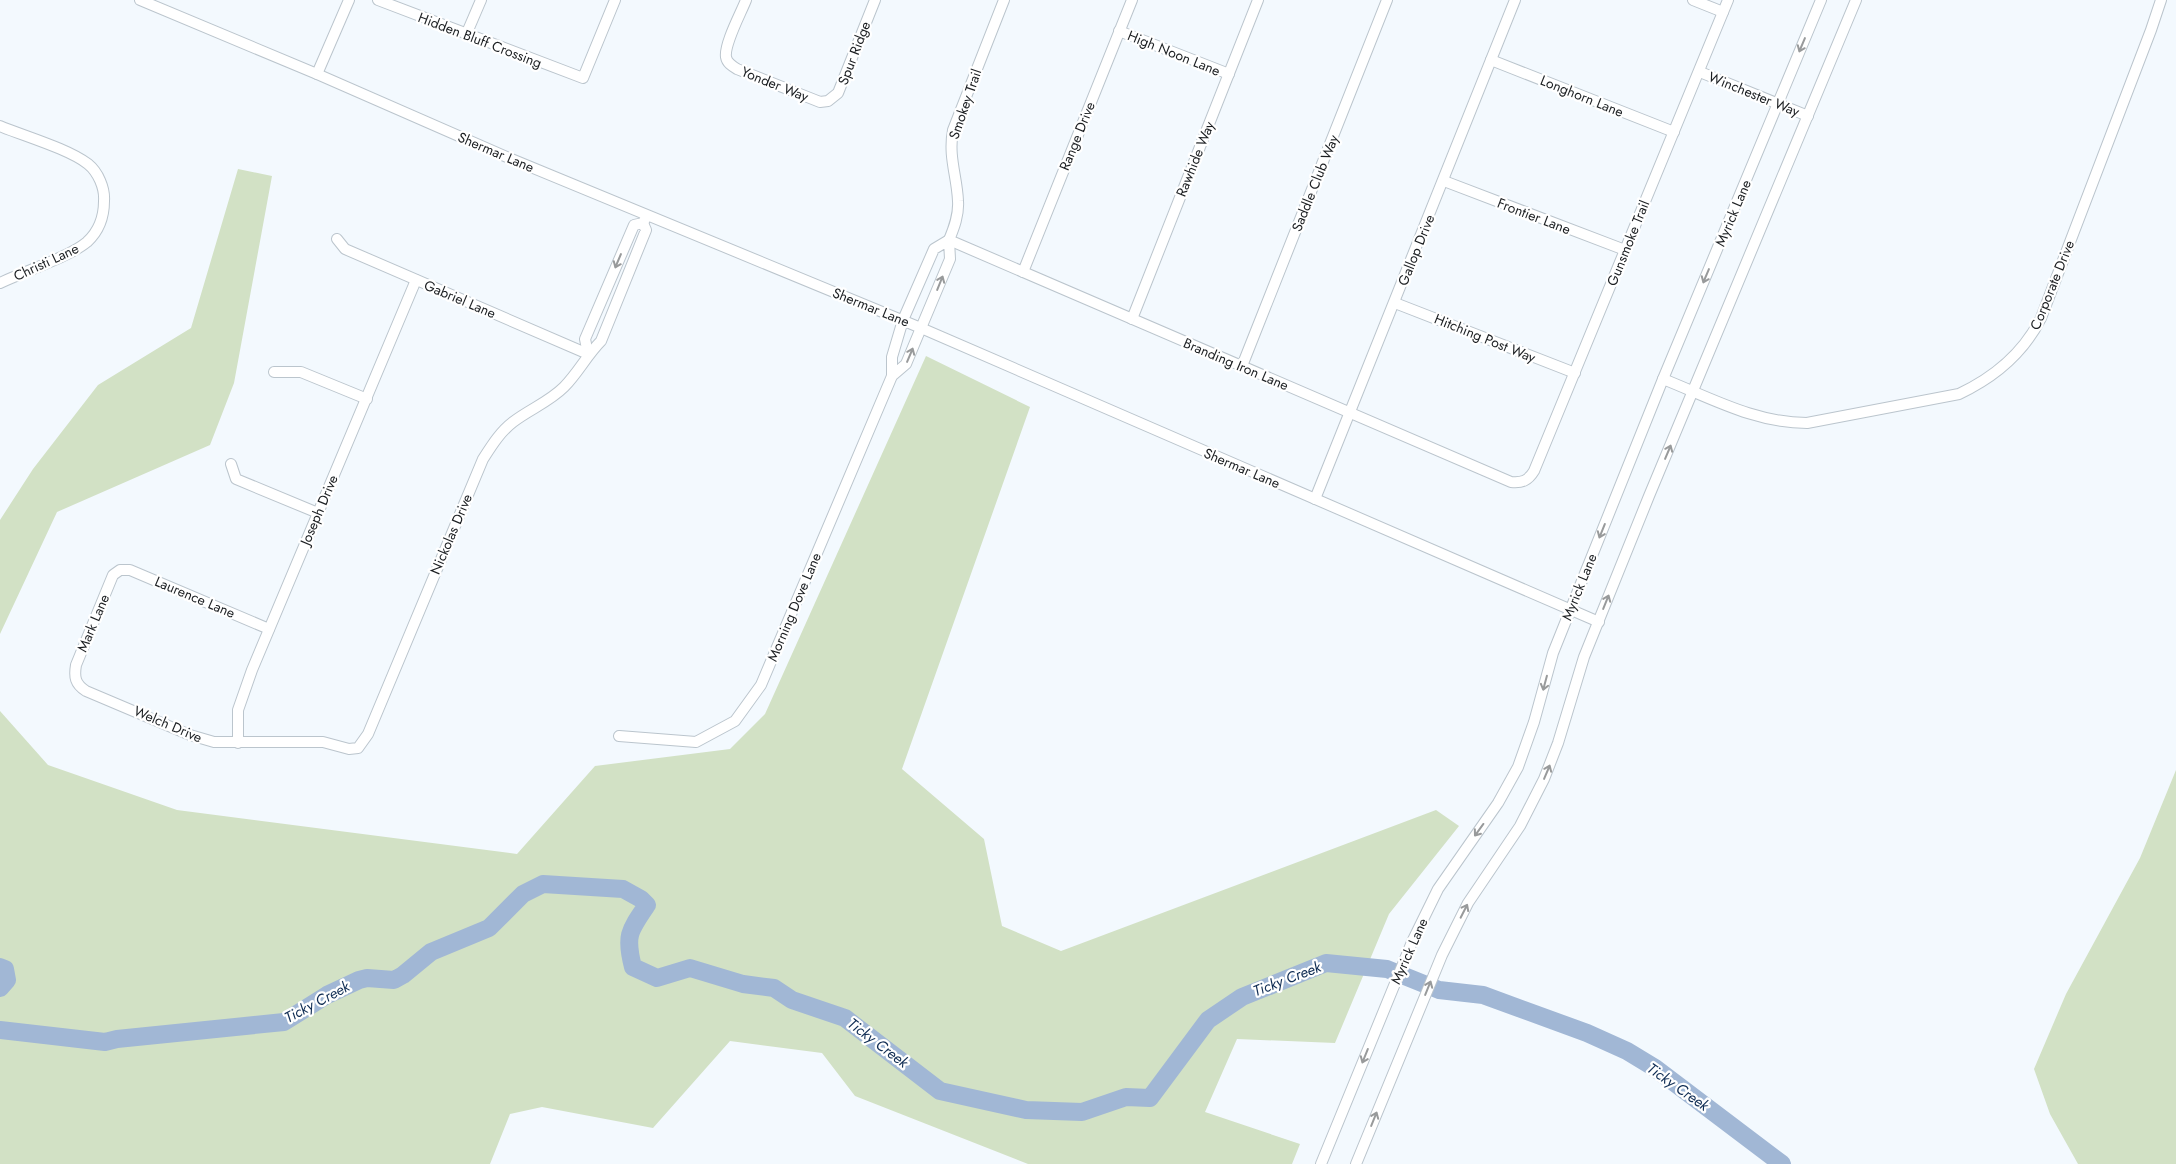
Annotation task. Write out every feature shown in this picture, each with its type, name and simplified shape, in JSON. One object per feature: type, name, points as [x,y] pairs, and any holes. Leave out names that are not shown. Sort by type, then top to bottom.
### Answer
[{"type":"street","name":"Shermar Lane","points":[[140,0],[317,74],[644,219],[903,320],[1599,622]]},
{"type":"street","points":[[317,74],[349,0]]},
{"type":"street","name":"Hidden Bluff Crossing","points":[[378,0],[583,78],[615,0]]},
{"type":"street","points":[[466,35],[481,0]]},
{"type":"street","name":"Yonder Way","points":[[746,0],[729,44],[726,59],[730,65],[813,100],[828,101]]},
{"type":"street","name":"Spur Ridge","points":[[828,101],[838,93],[875,0]]},
{"type":"street","name":"Smokey Trail","points":[[921,328],[950,259],[949,240],[958,204],[951,161],[953,130],[1004,0]]},
{"type":"street","name":"Range Drive","points":[[1023,272],[1132,0]]},
{"type":"street","name":"Rawhide Way","points":[[1132,319],[1258,0]]},
{"type":"street","name":"Saddle Club Way","points":[[1242,366],[1387,0]]},
{"type":"street","name":"Gallop Drive","points":[[1315,499],[1515,0]]},
{"type":"street","points":[[1693,0],[1723,12]]},
{"type":"street","name":"Gunsmoke Trail","points":[[1524,482],[1534,471],[1700,72],[1728,0]]},
{"type":"street","name":"Myrick Lane","points":[[1321,1164],[1412,942],[1438,890],[1498,803],[1518,767],[1534,722],[1553,653],[1663,379],[1821,0]]},
{"type":"street","points":[[1356,1164],[1442,954],[1468,903],[1520,826],[1544,779],[1558,742],[1584,657],[1856,0]]},
{"type":"street","name":"Corporate Drive","points":[[1663,379],[1757,416],[1784,422],[1807,423],[1959,394],[1985,380],[2004,366],[2023,347],[2040,318],[2161,0]]},
{"type":"street","name":"High Noon Lane","points":[[1119,31],[1229,74]]},
{"type":"street","name":"Longhorn Lane","points":[[1491,60],[1674,132]]},
{"type":"street","name":"Winchester Way","points":[[1700,72],[1808,116]]},
{"type":"street","name":"Christi Lane","points":[[0,126],[80,159],[96,173],[105,192],[104,214],[94,234],[87,242],[0,283]]},
{"type":"street","name":"Frontier Lane","points":[[1444,181],[1625,250]]},
{"type":"street","points":[[588,354],[585,339],[634,225],[644,219]]},
{"type":"street","name":"Nickolas Drive","points":[[358,748],[368,734],[484,458],[502,432],[512,422],[550,399],[564,387],[588,354],[601,341],[646,230],[644,219]]},
{"type":"street","name":"Gabriel Lane","points":[[337,239],[345,249],[588,354]]},
{"type":"street","points":[[903,320],[934,249],[949,240]]},
{"type":"street","name":"Branding Iron Lane","points":[[949,240],[1510,482],[1524,482]]},
{"type":"street","name":"Joseph Drive","points":[[238,743],[238,710],[269,629],[416,280]]},
{"type":"street","name":"Hitching Post Way","points":[[1395,302],[1575,373]]},
{"type":"street","name":"Morning Dove Lane","points":[[619,736],[696,742],[735,721],[760,685],[892,376],[892,357],[903,320]]},
{"type":"street","name":"Morning Dove Lane","points":[[892,376],[906,364],[921,328]]},
{"type":"street","points":[[274,372],[301,372],[367,399]]},
{"type":"street","points":[[231,464],[236,479],[318,513]]},
{"type":"street","name":"Laurence Lane","points":[[120,570],[130,570],[269,629]]},
{"type":"street","name":"Mark Lane","points":[[75,680],[76,665],[80,654],[113,575],[120,570]]},
{"type":"street","name":"Welch Drive","points":[[75,680],[79,686],[86,690],[190,735],[214,742],[322,742],[349,749],[358,748]]},
{"type":"green space","points":[[238,169],[272,176],[234,383],[210,445],[57,512],[0,634],[0,520],[33,469],[98,385],[191,328]]},
{"type":"green space","points":[[926,356],[1030,407],[902,769],[984,839],[1002,926],[1061,951],[1436,810],[1459,826],[1389,914],[1335,1043],[1237,1039],[1205,1112],[1300,1144],[1292,1164],[1028,1164],[855,1096],[822,1053],[730,1041],[653,1128],[542,1107],[510,1114],[490,1164],[0,1164],[0,711],[48,765],[177,810],[517,854],[595,766],[730,749],[765,714]]},
{"type":"green space","points":[[2176,770],[2176,1164],[2078,1164],[2050,1114],[2034,1069],[2066,994],[2140,858]]},
{"type":"waterway","name":"Ticky Creek","points":[[0,1030],[105,1042],[117,1039],[284,1022],[327,995],[359,980],[367,978],[394,980],[431,952],[489,928],[523,894],[543,884],[623,889],[641,899],[647,905],[630,934],[629,948],[633,967],[657,978],[690,968],[743,984],[774,988],[792,1000],[845,1018],[940,1091],[1026,1110],[1082,1112],[1126,1097],[1150,1098],[1208,1020],[1242,997],[1326,963],[1387,969],[1439,990],[1483,995],[1587,1033],[1627,1051],[1655,1068],[1782,1164]]},
{"type":"waterway","name":"Ticky Creek","points":[[0,967],[5,969],[7,980],[0,988]]}]
